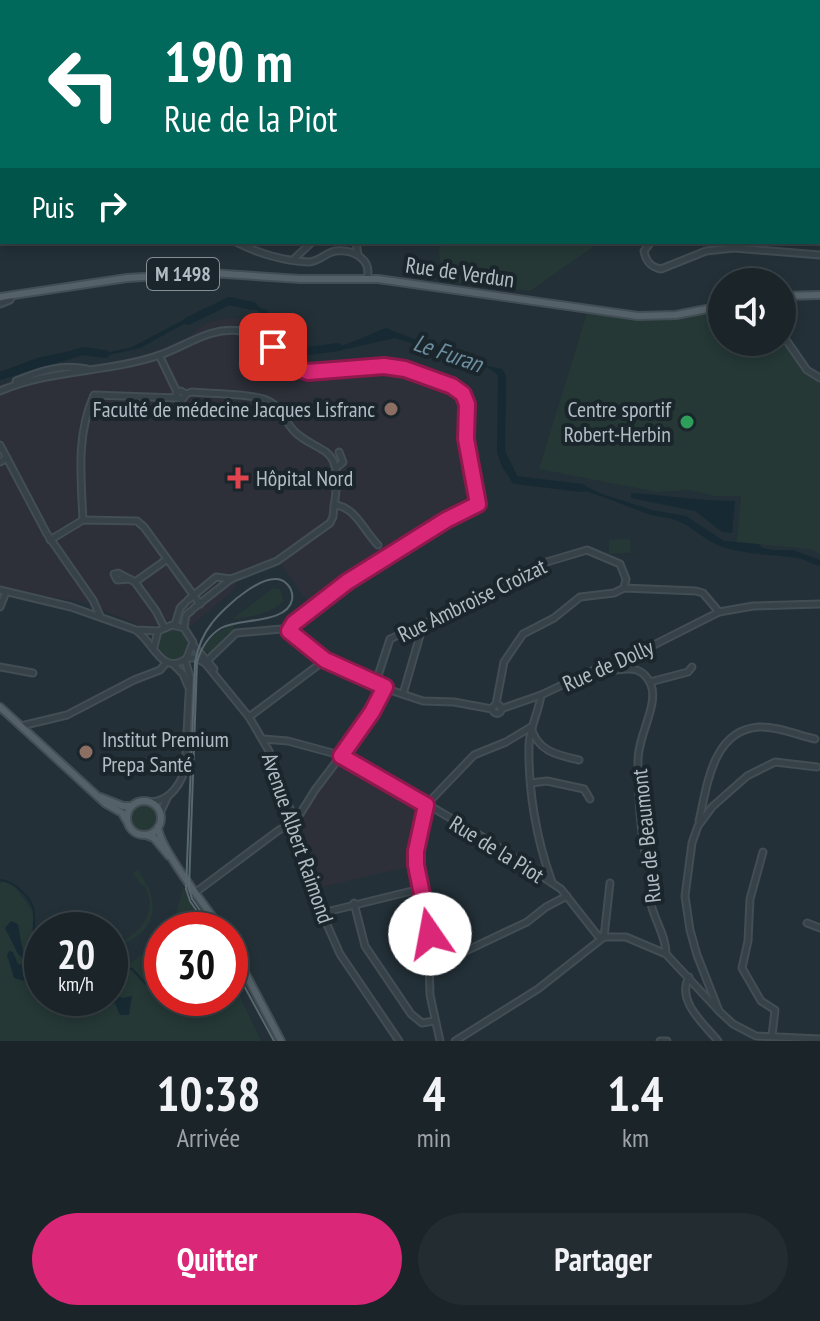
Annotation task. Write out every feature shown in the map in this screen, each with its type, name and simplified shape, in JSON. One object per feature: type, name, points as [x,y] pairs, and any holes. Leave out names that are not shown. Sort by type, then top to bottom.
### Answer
[{"type":"main road","name":"Rue de Verdun","points":[[0,297],[127,278],[210,273],[300,279],[367,278],[638,316],[676,315],[708,309]]},
{"type":"main road","points":[[796,296],[818,296]]},
{"type":"main road","points":[[0,707],[106,804],[122,813],[131,829],[156,840],[174,860]]},
{"type":"main road","points":[[97,796],[123,806],[133,805]]},
{"type":"main road","points":[[126,820],[128,810],[140,801],[156,806],[160,813],[159,835],[210,912]]},
{"type":"main road","points":[[146,835],[158,827]]},
{"type":"main road","points":[[248,978],[281,1041]]},
{"type":"street","points":[[241,244],[269,256],[313,261],[337,250],[358,255]]},
{"type":"street","points":[[295,259],[310,244]]},
{"type":"street","points":[[356,244],[358,255],[369,269],[367,278]]},
{"type":"street","points":[[649,244],[644,251],[645,259],[650,265],[661,269],[706,251],[734,248],[820,255]]},
{"type":"street","points":[[0,304],[10,300],[13,295]]},
{"type":"street","points":[[0,389],[54,368],[67,366],[92,371],[129,365],[225,330],[253,335],[273,347],[295,367],[308,372],[384,366],[405,369],[452,386],[463,394],[467,404],[469,461],[478,504],[446,520],[347,582],[294,623],[289,631]]},
{"type":"street","points":[[796,354],[807,370],[820,378]]},
{"type":"street","points":[[159,355],[177,395]]},
{"type":"street","points":[[83,520],[80,460],[85,421],[94,395],[177,395],[182,391],[186,394],[265,399],[282,414],[293,430],[334,460],[334,505],[330,523],[277,561],[231,579],[185,617],[184,628]]},
{"type":"street","points":[[1,449],[50,540],[93,600],[100,616]]},
{"type":"street","points":[[336,468],[343,462],[339,452]]},
{"type":"street","points":[[0,462],[7,458]]},
{"type":"street","points":[[334,505],[344,505],[351,511],[378,545]]},
{"type":"street","points":[[50,540],[83,520],[137,521],[144,527],[195,608]]},
{"type":"street","name":"Rue Ambroise Croizat","points":[[375,685],[390,639],[514,583],[540,564],[587,550],[620,564],[626,579],[624,588]]},
{"type":"street","points":[[154,647],[161,629],[156,611],[132,581],[166,560]]},
{"type":"street","points":[[175,625],[180,608],[216,577],[231,579]]},
{"type":"street","points":[[497,708],[504,662],[523,634],[554,618],[580,597],[614,593],[624,588],[696,591],[703,593],[719,612]]},
{"type":"street","points":[[0,607],[3,591],[100,616],[136,630],[166,662],[183,674],[189,688]]},
{"type":"street","name":"Rue de Dolly","points":[[553,884],[538,832],[531,783],[531,727],[541,695],[642,651],[719,612],[753,606],[820,604]]},
{"type":"street","points":[[136,630],[175,625],[184,628],[191,636],[193,645],[186,659],[190,676],[185,770],[160,813]]},
{"type":"street","points":[[403,694],[421,632],[419,626]]},
{"type":"street","points":[[20,726],[67,715],[160,668],[166,662],[196,658],[207,661],[238,632],[274,628],[289,631],[325,660],[375,685],[423,701],[497,708],[541,695]]},
{"type":"street","name":"Avenue Albert Raimond","points":[[193,645],[263,739],[295,822],[309,884],[340,954],[399,1041]]},
{"type":"street","points":[[249,717],[325,660]]},
{"type":"street","points":[[0,667],[33,673]]},
{"type":"street","points":[[598,668],[605,671],[637,670],[650,682],[688,672],[692,667]]},
{"type":"street","name":"Rue de Beaumont","points":[[650,682],[652,705],[638,744],[638,768],[644,853],[654,873],[649,896],[666,954]]},
{"type":"street","points":[[196,892],[279,830],[295,822],[372,712],[385,687]]},
{"type":"street","points":[[440,1041],[434,1021],[429,925],[420,889],[416,851],[426,805],[474,755],[506,742],[531,727],[540,747],[579,760]]},
{"type":"street","points":[[720,1012],[690,930],[685,896],[692,843],[713,763],[724,744],[741,732],[757,727],[815,739]]},
{"type":"street","name":"Rue de la Piot","points":[[263,739],[288,741],[341,756],[486,839],[553,884],[567,896],[598,936],[604,937]]},
{"type":"street","points":[[269,751],[272,746],[288,741]]},
{"type":"street","points":[[698,826],[712,807],[747,776],[775,762],[817,767]]},
{"type":"street","points":[[531,783],[547,781],[573,786],[588,792],[590,799]]},
{"type":"street","points":[[149,802],[168,796]]},
{"type":"street","points":[[763,852],[750,899],[748,941],[742,968],[761,1001],[775,1010],[772,1036]]},
{"type":"street","points":[[604,937],[610,883]]},
{"type":"street","points":[[322,913],[420,889]]},
{"type":"street","points":[[430,968],[527,922],[567,896]]},
{"type":"street","points":[[354,903],[365,946],[402,1001],[422,1023],[434,1021]]},
{"type":"street","points":[[807,923],[820,928]]},
{"type":"street","points":[[455,1041],[538,989],[604,937],[626,937],[666,954],[733,1024],[756,1036],[820,1039]]},
{"type":"street","points":[[689,977],[684,989],[688,1003],[718,1041]]},
{"type":"street","points":[[705,995],[710,988]]},
{"type":"street","points":[[660,1041],[667,1041]]},
{"type":"shaded area","name":"Hôpital Nord","points":[[225,318],[244,319],[265,326],[276,343],[307,366],[384,364],[414,368],[451,380],[468,394],[472,415],[473,466],[478,489],[308,602],[280,563],[238,580],[233,591],[190,627],[168,620],[150,628],[143,627],[82,602],[20,592],[0,585],[0,385],[56,366],[100,367],[155,351],[185,339],[207,323]]},
{"type":"shaded area","points":[[346,761],[421,809],[414,833],[413,866],[317,888],[301,816],[338,762]]},
{"type":"green space","points":[[441,244],[597,244],[530,291],[442,280]]},
{"type":"green space","name":"Centre sportif Robert-Herbin","points":[[708,308],[708,356],[796,354],[807,370],[820,376],[820,554],[810,549],[737,542],[741,496],[715,496],[690,490],[657,492],[539,469],[588,310],[655,314]]},
{"type":"green space","points":[[630,539],[631,553],[609,554],[609,540]]},
{"type":"green space","points":[[273,588],[280,589],[283,601],[278,606],[260,614],[233,619]]},
{"type":"green space","points":[[233,624],[235,630],[227,634],[210,654],[202,649],[216,633]]},
{"type":"green space","points":[[173,629],[184,633],[188,644],[184,655],[173,659],[162,655],[158,644],[162,633]]},
{"type":"green space","points":[[143,804],[153,808],[157,818],[153,828],[143,832],[133,828],[129,818],[133,808]]},
{"type":"green space","points":[[138,870],[145,881],[150,891],[153,912],[148,912],[148,893],[144,885],[133,873]]},
{"type":"green space","points":[[0,883],[12,883],[33,912],[24,912],[24,1016],[128,1016],[128,965],[144,953],[144,1016],[248,1014],[261,1041],[0,1041]]},
{"type":"green space","points":[[184,886],[197,912],[176,912]]},
{"type":"green space","points":[[144,923],[144,929],[128,942],[128,938]]},
{"type":"water","points":[[229,299],[244,301],[272,315],[304,349],[339,346],[386,328],[457,350],[488,366],[502,369],[505,374],[506,410],[501,447],[504,462],[517,476],[535,483],[581,484],[652,510],[686,516],[724,541],[758,544],[774,550],[793,550],[820,560],[820,566],[800,559],[728,549],[678,521],[648,514],[573,487],[531,485],[515,480],[501,464],[498,452],[501,387],[498,375],[490,369],[395,338],[333,352],[303,353],[296,350],[284,331],[266,315],[244,303],[233,302],[215,307],[140,348],[100,357],[82,353],[52,359],[0,376],[0,372],[37,358],[85,350],[97,355],[132,347]]},
{"type":"water","points":[[631,493],[735,501],[732,533],[722,532],[695,511],[631,498]]},
{"type":"water","points":[[11,921],[18,924],[24,960],[18,954],[5,928]]},
{"type":"water","points":[[9,951],[13,952],[18,964],[23,965],[24,981],[14,978],[7,955]]},
{"type":"water","points":[[132,996],[129,1015],[128,997]]},
{"type":"waterway","name":"Le Furan","points":[[188,321],[229,301],[253,306]]},
{"type":"waterway","name":"Le Furan","points":[[264,313],[294,344]]},
{"type":"waterway","name":"Le Furan","points":[[308,351],[338,347]]},
{"type":"waterway","name":"Le Furan","points":[[0,376],[83,351],[105,354]]},
{"type":"waterway","name":"Le Furan","points":[[502,377],[501,452],[515,480],[582,488]]},
{"type":"waterway","points":[[0,880],[17,887],[31,902],[34,912]]},
{"type":"waterway","points":[[128,969],[144,982]]},
{"type":"tram line","points":[[198,912],[186,889],[195,662],[206,632],[226,608],[258,584],[279,580],[287,584],[291,591],[292,600],[288,608],[272,617],[221,628],[206,643],[197,662],[189,888],[201,912]]},
{"type":"tram line","points":[[248,993],[274,1041]]},
{"type":"place","name":"Faculté de médecine Jacques Lisfranc","points":[[391,409]]},
{"type":"place","name":"Centre sportif Robert-Herbin","points":[[687,422]]},
{"type":"place","name":"Hôpital Nord","points":[[238,478]]},
{"type":"place","name":"Institut Premium Prepa Santé","points":[[86,752]]},
{"type":"route","points":[[273,347],[295,367],[308,372],[384,366],[433,377],[463,394],[467,404],[466,439],[478,504],[446,520],[347,582],[294,623],[289,631],[325,660],[385,687],[372,712],[341,756],[426,805],[416,865],[430,934]]}]
